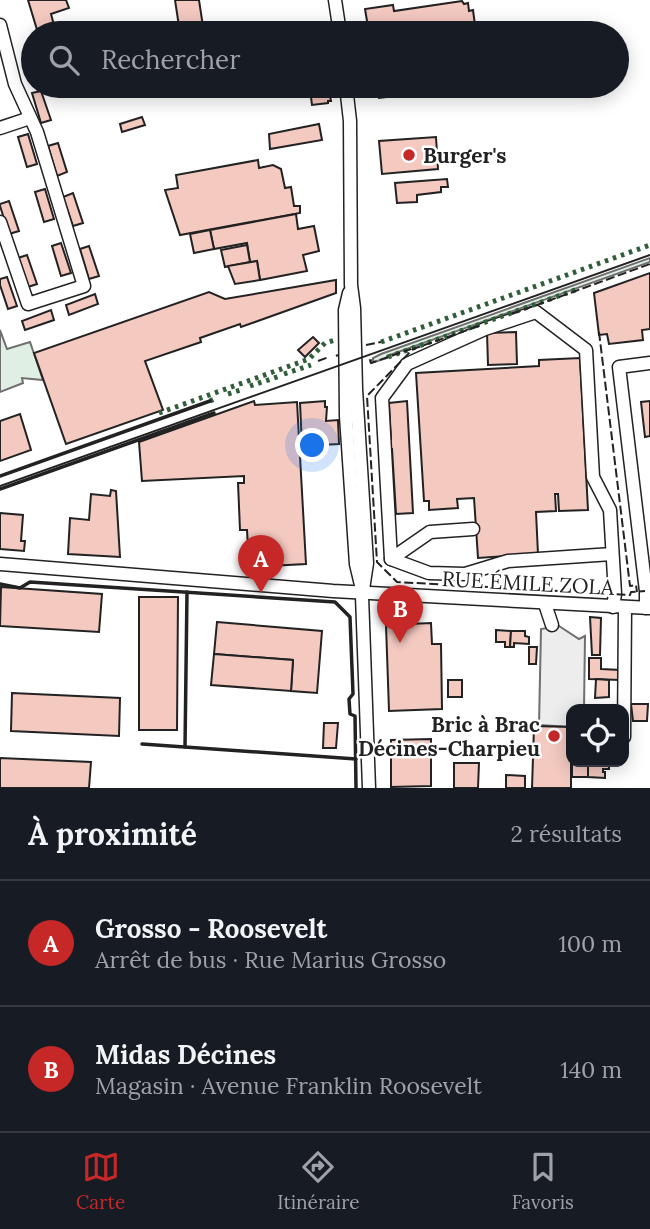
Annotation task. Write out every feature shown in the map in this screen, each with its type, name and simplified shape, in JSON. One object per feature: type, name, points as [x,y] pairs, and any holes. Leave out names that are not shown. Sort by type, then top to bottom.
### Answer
[{"type":"street","points":[[335,0],[338,21]]},
{"type":"street","points":[[0,25],[21,98]]},
{"type":"street","points":[[0,222],[28,304],[84,286],[37,132],[21,98]]},
{"type":"street","points":[[347,98],[350,121],[351,285],[354,308],[351,389],[367,563],[362,593],[369,788]]},
{"type":"street","points":[[0,128],[30,118]]},
{"type":"street","points":[[391,559],[382,398],[407,364],[485,329],[536,312],[586,350],[593,477],[610,510],[615,594],[619,608],[623,704]]},
{"type":"street","points":[[648,608],[619,367],[650,363]]},
{"type":"street","points":[[391,559],[430,532],[473,530]]},
{"type":"street","points":[[391,559],[429,573],[465,574],[508,561],[612,554]]},
{"type":"street","name":"RUE ÉMILE ZOLA","points":[[0,564],[362,593],[648,608]]},
{"type":"street","points":[[545,604],[552,625]]},
{"type":"green space","points":[[650,258],[650,262],[371,363],[370,360],[381,354]]},
{"type":"green space","points":[[0,330],[7,349],[30,342],[43,380],[22,378],[23,383],[0,392]]},
{"type":"shaded area","points":[[559,626],[579,639],[585,636],[584,704],[566,704],[566,727],[539,725],[541,629]]},
{"type":"building","points":[[28,0],[66,0],[69,8],[51,14],[53,21],[34,21]]},
{"type":"building","points":[[175,0],[199,0],[202,21],[178,21]]},
{"type":"building","points":[[462,1],[464,4],[468,3],[469,11],[473,10],[474,21],[367,21],[365,9],[393,5],[394,11]]},
{"type":"building","points":[[34,98],[43,98],[51,120],[41,123]]},
{"type":"building","points":[[311,98],[330,98],[328,103],[312,105]]},
{"type":"building","points":[[142,117],[145,125],[122,132],[120,124]]},
{"type":"building","points":[[319,124],[322,140],[270,149],[269,134]]},
{"type":"building","points":[[28,134],[37,164],[27,167],[18,137]]},
{"type":"building","name":"Burger's","points":[[436,137],[438,169],[382,174],[379,141]]},
{"type":"building","points":[[58,143],[67,172],[57,176],[48,146]]},
{"type":"building","points":[[258,160],[259,168],[273,165],[281,169],[285,188],[291,187],[294,206],[300,206],[300,213],[180,235],[165,190],[178,188],[176,175]]},
{"type":"building","points":[[447,179],[448,187],[441,187],[441,192],[417,195],[417,202],[397,203],[395,183]]},
{"type":"building","points":[[45,189],[54,219],[44,222],[35,192]]},
{"type":"building","points":[[73,193],[83,223],[73,226],[63,197]]},
{"type":"building","points":[[9,201],[19,231],[9,234],[0,204]]},
{"type":"building","points":[[296,214],[298,229],[314,226],[319,251],[303,255],[307,271],[260,280],[257,261],[250,262],[247,243],[214,249],[210,230]]},
{"type":"building","points":[[210,230],[214,249],[194,253],[190,234]]},
{"type":"building","points":[[61,243],[71,273],[61,276],[52,246]]},
{"type":"building","points":[[247,245],[250,262],[225,267],[221,250]]},
{"type":"building","points":[[89,246],[99,276],[89,279],[80,249]]},
{"type":"building","points":[[27,255],[37,284],[28,287],[18,258]]},
{"type":"building","points":[[257,261],[260,280],[235,284],[228,266]]},
{"type":"building","points":[[650,273],[650,329],[642,330],[643,340],[609,344],[607,334],[599,335],[594,293]]},
{"type":"building","points":[[7,277],[17,306],[8,309],[0,285],[0,279]]},
{"type":"building","points":[[336,280],[336,293],[241,327],[240,324],[200,338],[201,342],[145,361],[163,410],[66,444],[34,353],[209,292],[225,299]]},
{"type":"building","points":[[95,294],[98,304],[69,315],[66,305]]},
{"type":"building","points":[[51,310],[54,320],[25,330],[22,321]]},
{"type":"building","points":[[516,332],[517,364],[488,365],[487,333]]},
{"type":"building","points":[[313,337],[319,343],[305,357],[298,350]]},
{"type":"building","points":[[580,358],[588,510],[559,511],[558,494],[555,494],[556,511],[536,512],[538,554],[478,558],[474,498],[457,499],[458,508],[429,510],[429,501],[424,501],[416,373],[539,366],[539,360]]},
{"type":"building","points":[[254,401],[255,405],[297,402],[306,564],[249,567],[247,530],[240,530],[238,483],[244,483],[244,476],[142,481],[139,442]]},
{"type":"building","points":[[325,401],[326,421],[338,420],[339,444],[302,446],[300,403]]},
{"type":"building","points":[[407,401],[413,513],[396,514],[392,449],[389,449],[388,440],[391,439],[389,403]]},
{"type":"building","points":[[650,401],[650,436],[645,437],[641,402]]},
{"type":"building","points":[[20,414],[31,450],[0,461],[0,421]]},
{"type":"building","points":[[111,490],[116,491],[120,557],[68,554],[70,518],[89,520],[91,494],[110,496]]},
{"type":"building","points":[[0,513],[23,515],[21,541],[25,541],[24,551],[0,549]]},
{"type":"building","points":[[1,587],[102,594],[99,632],[0,626]]},
{"type":"building","points":[[139,597],[178,597],[177,730],[139,730]]},
{"type":"building","points":[[590,617],[601,618],[600,655],[592,655]]},
{"type":"building","points":[[217,622],[322,631],[317,693],[291,691],[293,660],[214,654]]},
{"type":"building","points":[[431,623],[432,644],[441,644],[442,709],[389,711],[386,625]]},
{"type":"building","points":[[496,630],[511,631],[510,647],[505,647],[505,642],[496,642]]},
{"type":"building","points":[[511,631],[525,631],[529,644],[514,643],[514,647],[510,647]]},
{"type":"building","points":[[529,647],[537,647],[536,664],[529,664]]},
{"type":"building","points":[[214,654],[293,660],[291,691],[211,685]]},
{"type":"building","points":[[589,658],[601,658],[601,669],[621,670],[621,680],[589,679]]},
{"type":"building","points":[[596,679],[609,680],[609,697],[595,698]]},
{"type":"building","points":[[448,680],[462,680],[462,697],[448,697]]},
{"type":"building","points":[[12,693],[120,698],[119,736],[11,731]]},
{"type":"building","points":[[631,704],[648,704],[647,721],[633,721]]},
{"type":"building","points":[[324,723],[338,723],[336,748],[323,748]]},
{"type":"building","points":[[534,726],[566,727],[566,767],[571,767],[571,788],[532,788]]},
{"type":"building","points":[[431,739],[431,786],[391,787],[391,740]]},
{"type":"building","points":[[0,758],[91,762],[89,788],[0,788]]},
{"type":"building","points":[[454,763],[479,763],[478,788],[454,788]]},
{"type":"building","points":[[572,767],[588,767],[588,777],[572,777]]},
{"type":"building","points":[[588,767],[609,767],[603,769],[605,778],[588,777]]},
{"type":"building","points":[[506,775],[525,776],[525,788],[506,788]]},
{"type":"tram line","points":[[0,486],[650,255]]},
{"type":"hedge","points":[[381,342],[650,245]]},
{"type":"hedge","points":[[388,357],[578,289]]},
{"type":"hedge","points":[[159,413],[309,359],[325,343],[335,340]]},
{"type":"hedge","points":[[284,374],[311,365]]},
{"type":"hedge","points":[[250,386],[280,376]]},
{"type":"hedge","points":[[228,394],[244,389]]},
{"type":"hedge","points":[[210,401],[214,399]]},
{"type":"fence","points":[[512,314],[650,264]]},
{"type":"fence","points":[[479,326],[413,349],[367,396],[377,562],[397,582],[630,595],[631,592],[645,591]]},
{"type":"fence","points":[[599,332],[630,586],[636,585],[637,592]]},
{"type":"fence","points":[[366,345],[381,342]]},
{"type":"fence","points":[[370,360],[371,363],[411,349]]},
{"type":"fence","points":[[318,361],[329,357]]},
{"type":"wall","points":[[0,476],[210,401]]},
{"type":"wall","points":[[0,489],[214,413]]},
{"type":"wall","points":[[0,584],[20,588],[30,582],[335,602],[350,617],[353,694],[349,699],[350,714],[355,716],[356,788]]},
{"type":"wall","points":[[185,747],[187,592]]},
{"type":"wall","points":[[142,744],[356,759]]},
{"type":"place","name":"Burger's","points":[[409,155]]},
{"type":"place","name":"Grosso - Roosevelt","points":[[261,593]]},
{"type":"place","name":"Midas Décines","points":[[400,643]]},
{"type":"place","name":"Bric à Brac Décines-Charpieu","points":[[554,736]]}]
